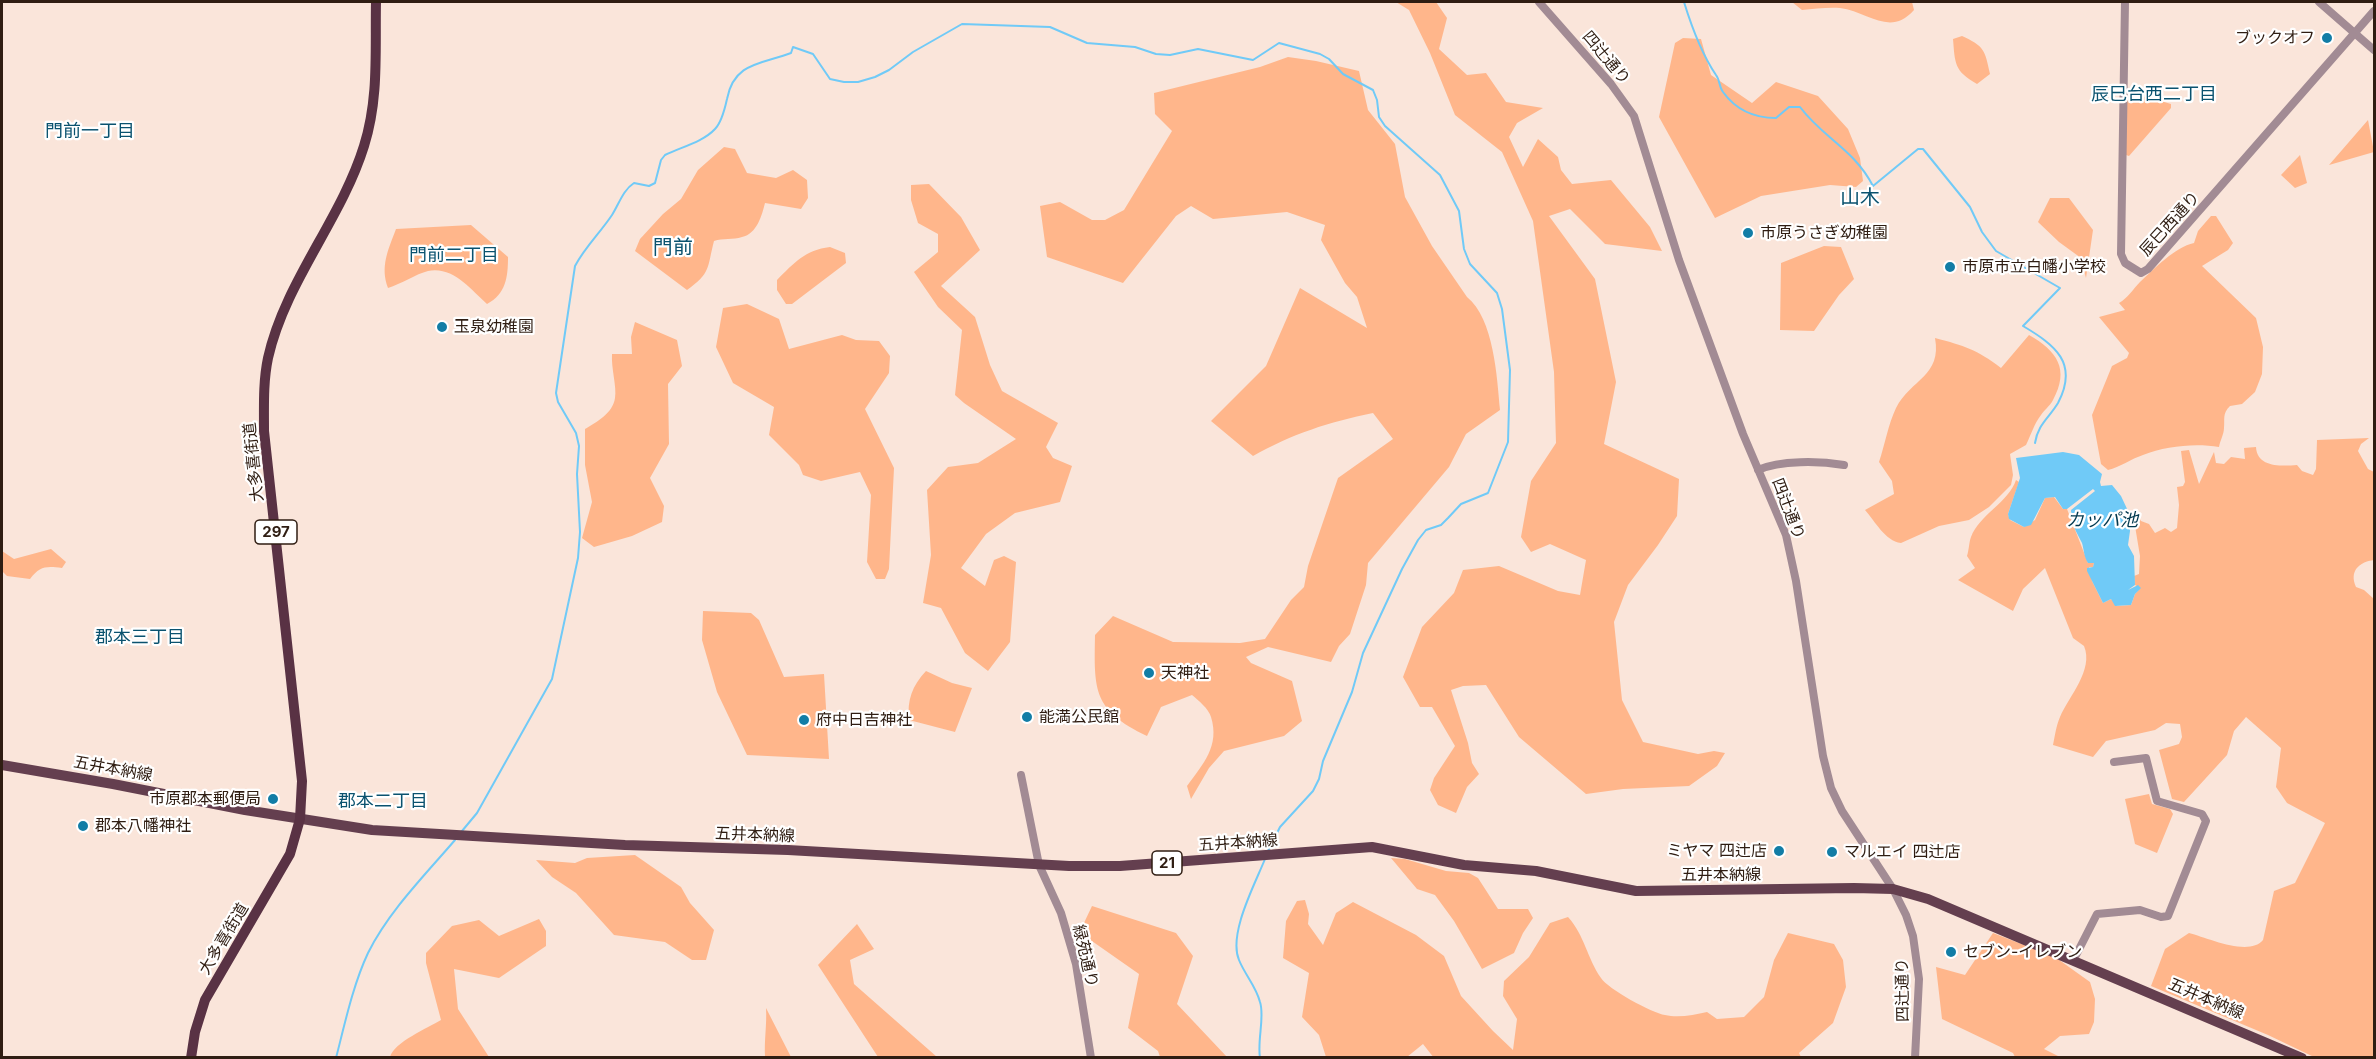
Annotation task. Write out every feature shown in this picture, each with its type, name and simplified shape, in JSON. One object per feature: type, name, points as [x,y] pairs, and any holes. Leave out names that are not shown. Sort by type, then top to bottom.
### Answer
[{"type":"highway","name":"大多喜街道","points":[[191,1058],[195,1032],[205,1000],[284,866],[300,819],[302,781],[264,431],[265,377],[283,313],[355,171],[364,146],[376,90],[376,2]]},
{"type":"main road","name":"五井本納線","points":[[2,765],[29,768],[227,807],[396,831],[1039,865],[1120,867],[1372,847],[1464,865],[1536,871],[1636,891],[1893,889],[1928,899],[2302,1058]]},
{"type":"street","name":"四辻通り","points":[[1539,2],[1611,84],[1634,116],[1679,260],[1758,470],[1789,543],[1823,756],[1831,788],[1842,811],[1893,889],[1906,915],[1918,962],[1915,1058]]},
{"type":"street","name":"辰巳西通り","points":[[2126,2],[2121,254],[2125,263],[2141,273],[2148,269],[2198,213],[2356,32]]},
{"type":"street","points":[[2319,2],[2374,50]]},
{"type":"street","points":[[2356,32],[2374,11]]},
{"type":"street","points":[[1758,470],[1772,464],[1844,465]]},
{"type":"street","points":[[2073,961],[2097,914],[2140,910],[2161,917],[2168,916],[2206,821],[2202,814],[2157,801],[2146,758],[2114,762]]},
{"type":"street","name":"緑苑通り","points":[[1021,775],[1039,865],[1061,914],[1076,964],[1091,1058]]},
{"type":"shaded area","points":[[1396,2],[1436,2],[1447,18],[1439,49],[1467,75],[1486,73],[1506,102],[1543,108],[1517,123],[1509,137],[1523,167],[1538,139],[1558,157],[1561,170],[1572,184],[1611,180],[1650,227],[1662,251],[1605,244],[1570,209],[1549,216],[1595,279],[1616,382],[1604,444],[1679,479],[1677,516],[1628,585],[1614,622],[1622,700],[1643,742],[1698,754],[1714,751],[1725,753],[1717,766],[1689,786],[1623,789],[1586,794],[1519,737],[1486,685],[1463,686],[1451,690],[1472,763],[1479,774],[1467,787],[1456,813],[1438,805],[1430,790],[1434,778],[1455,746],[1432,707],[1420,707],[1403,677],[1422,627],[1454,593],[1463,570],[1499,566],[1558,591],[1580,595],[1586,560],[1550,544],[1531,552],[1521,537],[1531,481],[1556,443],[1554,372],[1533,221],[1502,152],[1455,115],[1430,53],[1409,10]]},
{"type":"shaded area","points":[[1792,2],[1912,2],[1914,10],[1905,18],[1896,22],[1888,22],[1840,8],[1802,10]]},
{"type":"shaded area","points":[[1962,36],[1979,46],[1987,59],[1990,74],[1977,84],[1964,75],[1955,60],[1953,39]]},
{"type":"shaded area","points":[[1683,38],[1701,39],[1711,75],[1752,103],[1776,82],[1818,96],[1848,129],[1860,158],[1863,181],[1856,187],[1830,185],[1761,196],[1715,218],[1659,117],[1675,43]]},
{"type":"shaded area","points":[[1288,57],[1359,71],[1368,110],[1395,144],[1405,197],[1432,246],[1483,319],[1492,349],[1500,410],[1466,434],[1449,467],[1368,563],[1366,585],[1350,634],[1339,646],[1331,662],[1268,647],[1246,657],[1251,663],[1292,681],[1302,721],[1284,736],[1224,751],[1209,768],[1191,799],[1187,786],[1212,746],[1213,727],[1210,714],[1192,695],[1161,707],[1147,736],[1129,726],[1116,717],[1100,697],[1095,671],[1095,635],[1113,616],[1173,642],[1240,643],[1265,639],[1291,600],[1304,587],[1308,566],[1338,478],[1393,439],[1373,413],[1311,430],[1282,441],[1253,456],[1211,421],[1266,366],[1300,288],[1367,328],[1357,297],[1345,283],[1321,240],[1325,225],[1287,212],[1213,219],[1191,206],[1176,216],[1123,283],[1047,257],[1040,206],[1060,202],[1092,220],[1105,220],[1124,210],[1172,131],[1155,114],[1154,93],[1260,67]]},
{"type":"shaded area","points":[[2129,95],[2147,97],[2171,104],[2171,108],[2129,156],[2126,155],[2126,97]]},
{"type":"shaded area","points":[[2368,120],[2374,152],[2329,165]]},
{"type":"shaded area","points":[[724,147],[735,149],[747,173],[776,178],[793,170],[807,180],[808,198],[801,209],[765,203],[752,232],[739,238],[714,241],[707,269],[700,279],[687,290],[635,251],[640,239],[663,214],[681,199],[698,170]]},
{"type":"shaded area","points":[[2300,155],[2307,183],[2295,188],[2281,175]]},
{"type":"shaded area","points":[[929,184],[961,217],[980,250],[941,286],[975,317],[990,365],[1002,391],[1058,423],[1046,447],[1053,458],[1072,466],[1060,502],[1015,513],[986,534],[961,568],[985,586],[994,560],[1004,556],[1016,562],[1010,642],[988,671],[965,653],[941,608],[923,603],[931,555],[927,490],[948,467],[978,463],[1016,439],[955,395],[962,330],[938,307],[914,272],[938,252],[938,234],[918,223],[911,200],[911,185]]},
{"type":"shaded area","points":[[2050,198],[2069,198],[2093,230],[2086,278],[2081,258],[2059,242],[2038,222]]},
{"type":"shaded area","points":[[2211,216],[2216,216],[2233,243],[2228,250],[2202,266],[2256,318],[2263,347],[2262,374],[2255,392],[2242,404],[2230,406],[2227,409],[2219,447],[2190,445],[2161,449],[2108,470],[2101,464],[2092,415],[2112,366],[2127,358],[2129,353],[2099,317],[2125,310],[2119,303],[2165,259],[2194,243],[2198,231]]},
{"type":"shaded area","points":[[471,225],[508,257],[505,284],[493,300],[487,304],[461,280],[437,270],[423,272],[388,288],[385,266],[396,229]]},
{"type":"shaded area","points":[[1824,246],[1841,247],[1854,279],[1839,295],[1814,331],[1780,330],[1781,263]]},
{"type":"shaded area","points":[[830,247],[845,253],[846,263],[792,304],[786,304],[777,290],[777,280],[807,254]]},
{"type":"shaded area","points":[[747,304],[779,319],[789,349],[842,335],[856,340],[879,341],[890,356],[889,373],[865,409],[894,468],[889,569],[885,579],[876,579],[867,562],[871,495],[860,472],[821,481],[803,475],[799,465],[769,435],[774,407],[733,383],[716,347],[723,308]]},
{"type":"shaded area","points":[[635,322],[677,340],[682,366],[668,384],[669,444],[650,478],[664,506],[662,522],[632,536],[594,547],[582,538],[592,502],[585,465],[585,429],[604,416],[614,403],[612,354],[632,354],[631,337]]},
{"type":"shaded area","points":[[2029,335],[2053,354],[2058,362],[2060,379],[2053,400],[2034,426],[2026,445],[2010,454],[2013,475],[2011,485],[1989,507],[1969,520],[1939,526],[1901,543],[1890,539],[1865,510],[1894,494],[1892,481],[1879,462],[1896,408],[1902,398],[1930,369],[1934,361],[1935,338],[1970,349],[2001,368]]},
{"type":"shaded area","points":[[2369,438],[2361,444],[2358,451],[2368,469],[2374,472],[2374,560],[2357,568],[2354,581],[2356,587],[2364,590],[2374,599],[2374,1057],[2314,1057],[2151,986],[2165,949],[2189,933],[2238,947],[2257,945],[2263,940],[2274,891],[2295,883],[2325,823],[2287,803],[2276,787],[2281,748],[2246,717],[2234,731],[2227,755],[2184,802],[2172,799],[2159,750],[2179,744],[2182,737],[2180,724],[2166,723],[2155,730],[2106,741],[2093,757],[2053,745],[2060,717],[2083,673],[2086,655],[2084,646],[2073,638],[2045,568],[2023,589],[2013,611],[1958,580],[1975,568],[1967,556],[1970,539],[1975,529],[2007,495],[2016,480],[2019,482],[2008,514],[2010,520],[2024,527],[2035,520],[2045,498],[2054,497],[2063,509],[2067,509],[2088,563],[2094,563],[2093,567],[2089,567],[2092,581],[2103,603],[2111,599],[2117,606],[2131,605],[2140,588],[2135,585],[2134,576],[2139,574],[2140,556],[2133,514],[2139,514],[2141,521],[2149,524],[2155,533],[2165,528],[2171,532],[2177,528],[2179,505],[2177,487],[2183,486],[2185,482],[2181,451],[2189,450],[2199,484],[2214,452],[2216,463],[2224,464],[2231,457],[2245,459],[2244,448],[2256,447],[2257,454],[2265,462],[2297,465],[2302,471],[2313,475],[2316,469],[2317,440]]},
{"type":"shaded area","points":[[51,549],[66,562],[62,568],[44,568],[30,579],[7,576],[2,571],[2,551],[14,559]]},
{"type":"shaded area","points":[[703,611],[751,613],[759,620],[784,677],[824,674],[829,759],[747,755],[717,692],[702,640]]},
{"type":"shaded area","points":[[926,671],[952,683],[972,688],[955,732],[909,720],[912,694],[917,682]]},
{"type":"shaded area","points":[[2149,794],[2152,804],[2170,809],[2173,814],[2157,853],[2135,844],[2125,799]]},
{"type":"shaded area","points":[[635,855],[681,887],[690,903],[714,930],[706,960],[692,960],[665,942],[614,935],[576,893],[552,877],[536,860],[575,863],[587,858]]},
{"type":"shaded area","points":[[1391,858],[1405,859],[1446,871],[1469,873],[1478,878],[1498,909],[1528,909],[1533,918],[1514,953],[1482,969],[1454,921],[1435,895],[1417,889]]},
{"type":"shaded area","points":[[1305,900],[1309,914],[1308,924],[1323,945],[1336,913],[1353,902],[1416,935],[1444,956],[1461,996],[1513,1050],[1517,1019],[1503,996],[1504,981],[1529,957],[1550,923],[1568,917],[1574,924],[1596,970],[1605,983],[1631,1000],[1665,1015],[1681,1016],[1707,1012],[1717,1019],[1744,1017],[1764,997],[1774,960],[1788,933],[1834,944],[1843,960],[1846,987],[1833,1023],[1799,1053],[1801,1057],[1434,1058],[1423,1044],[1407,1057],[1326,1057],[1319,1035],[1302,1017],[1309,973],[1283,958],[1286,921],[1297,901]]},
{"type":"shaded area","points":[[1092,906],[1176,933],[1193,956],[1177,1004],[1227,1057],[1160,1057],[1158,1051],[1128,1028],[1139,974],[1089,939],[1083,925]]},
{"type":"shaded area","points":[[539,919],[546,931],[546,946],[499,978],[454,969],[458,1009],[489,1057],[390,1057],[404,1041],[441,1020],[426,963],[426,953],[452,926],[479,920],[499,936]]},
{"type":"shaded area","points":[[857,924],[874,949],[850,960],[854,984],[937,1057],[878,1057],[818,965]]},
{"type":"shaded area","points":[[1993,933],[2055,957],[2090,982],[2095,999],[2094,1022],[2089,1034],[2060,1036],[2044,1049],[2060,1057],[2015,1057],[2013,1053],[1942,1019],[1936,967],[1965,975]]},
{"type":"shaded area","points":[[766,1008],[791,1057],[765,1057]]},
{"type":"water","name":"カッパ池","points":[[2063,452],[2079,455],[2102,474],[2101,486],[2112,485],[2121,496],[2129,513],[2128,545],[2134,556],[2135,585],[2128,590],[2138,585],[2141,588],[2135,594],[2131,605],[2115,606],[2111,599],[2103,603],[2087,571],[2087,568],[2093,567],[2094,563],[2087,561],[2073,523],[2071,510],[2095,491],[2093,489],[2067,509],[2063,509],[2055,497],[2045,498],[2031,525],[2024,527],[2009,519],[2008,514],[2020,478],[2016,458]]},
{"type":"waterway","points":[[1684,2],[1701,49],[1722,90],[1734,104],[1753,115],[1768,118],[1776,118],[1789,107],[1800,107],[1818,127],[1857,162],[1873,186],[1918,149],[1923,149],[1970,207],[1982,232],[1996,251],[2060,288],[2023,326],[2054,348],[2065,366],[2064,389],[2058,403],[2041,426],[2035,443]]},
{"type":"waterway","points":[[462,831],[477,813],[552,679],[578,558],[579,446],[576,433],[558,402],[556,393],[575,266],[579,259],[612,215],[630,186],[634,183],[649,186],[655,183],[661,160],[665,155],[698,141],[715,129],[720,123],[736,78],[751,66],[791,53],[793,47],[813,54],[830,79],[858,82],[889,70],[913,52],[962,24],[1050,27],[1087,43],[1135,47],[1156,54],[1170,55],[1198,49],[1253,60],[1279,43],[1320,54],[1329,59],[1343,74],[1373,90],[1379,117],[1385,126],[1440,175],[1459,211],[1464,249],[1470,264],[1497,293],[1502,309],[1510,370],[1508,442],[1488,493],[1461,504],[1441,525],[1426,530],[1418,540],[1363,653],[1352,692],[1323,761],[1319,779],[1313,791],[1280,827],[1268,851]]},
{"type":"waterway","points":[[336,1058],[354,991],[368,953],[397,908],[455,840]]},
{"type":"waterway","points":[[1260,1058],[1261,1008],[1256,991],[1239,960],[1237,937],[1249,895],[1265,859]]},
{"type":"place","name":"ブックオフ","points":[[2327,38]]},
{"type":"place","name":"市原うさぎ幼稚園","points":[[1748,233]]},
{"type":"place","name":"市原市立白幡小学校","points":[[1950,267]]},
{"type":"place","name":"玉泉幼稚園","points":[[442,327]]},
{"type":"place","name":"天神社","points":[[1149,673]]},
{"type":"place","name":"能満公民館","points":[[1027,717]]},
{"type":"place","name":"府中日吉神社","points":[[804,720]]},
{"type":"place","name":"市原郡本郵便局","points":[[273,799]]},
{"type":"place","name":"郡本八幡神社","points":[[83,826]]},
{"type":"place","name":"ミヤマ 四辻店","points":[[1779,851]]},
{"type":"place","name":"マルエイ 四辻店","points":[[1832,852]]},
{"type":"place","name":"セブン-イレブン","points":[[1951,952]]},
{"type":"district","name":"辰巳台西二丁目","points":[[2154,95]]},
{"type":"district","name":"門前一丁目","points":[[90,132]]},
{"type":"district","name":"山木","points":[[1860,198]]},
{"type":"district","name":"門前","points":[[673,248]]},
{"type":"district","name":"門前二丁目","points":[[454,256]]},
{"type":"district","name":"郡本三丁目","points":[[140,638]]},
{"type":"district","name":"郡本二丁目","points":[[383,802]]}]
